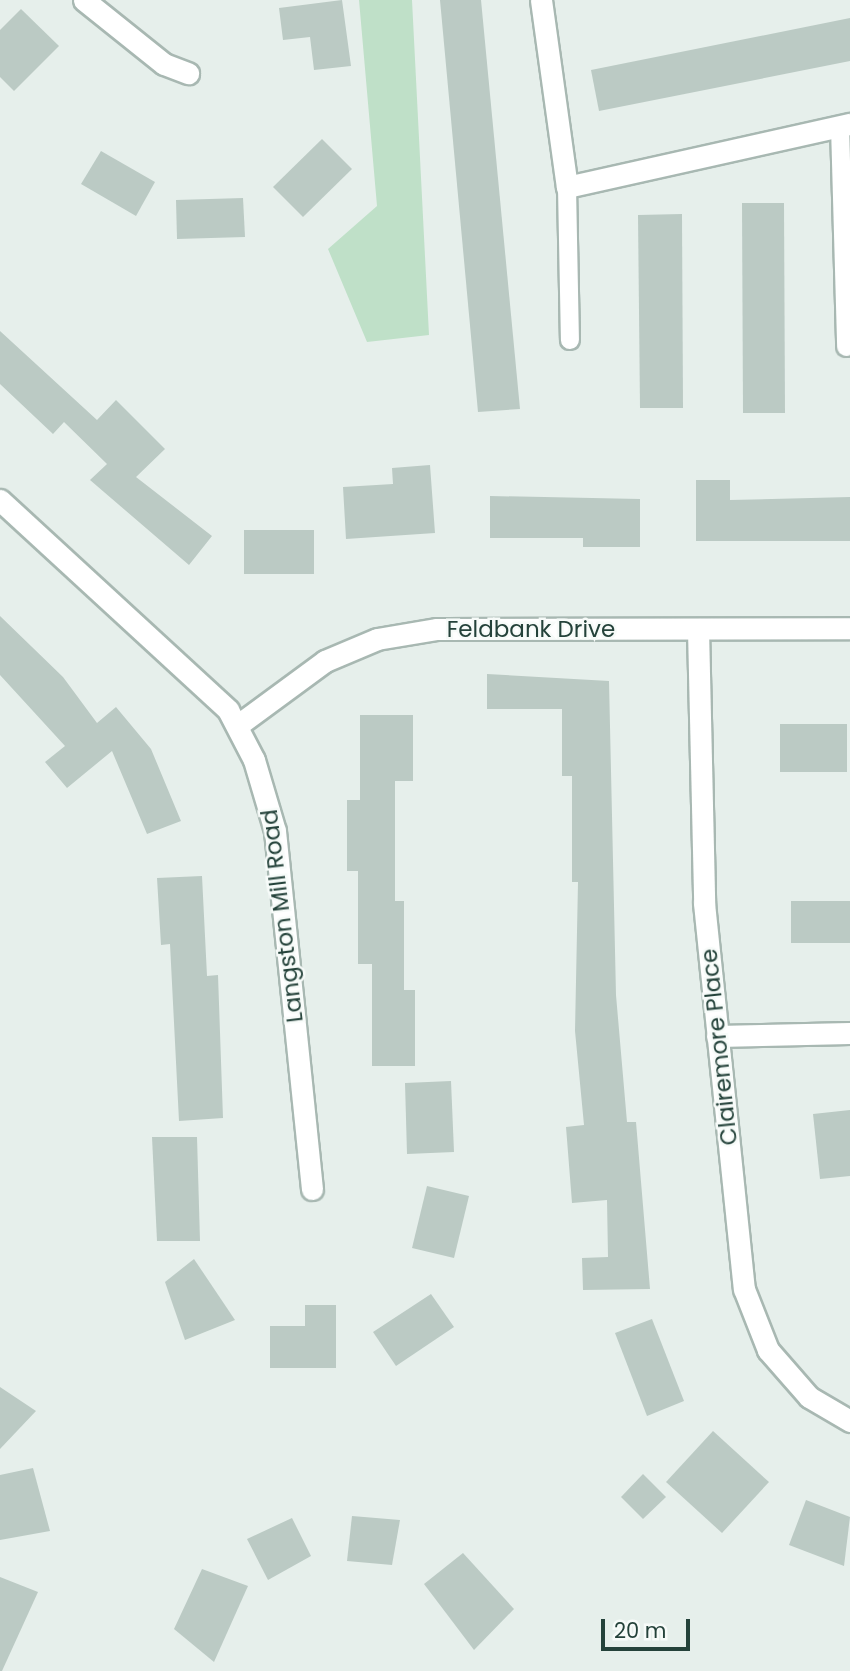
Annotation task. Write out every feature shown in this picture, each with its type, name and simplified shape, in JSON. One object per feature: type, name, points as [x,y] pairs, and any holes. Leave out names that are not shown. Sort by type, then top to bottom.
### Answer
[{"type":"street","points":[[84,0],[164,64],[188,74]]},
{"type":"street","points":[[541,0],[567,187],[845,125]]},
{"type":"street","name":"Langston Mill Road","points":[[0,500],[238,725],[275,831],[312,1189]]},
{"type":"street","name":"Feldbank Drive","points":[[238,725],[325,662],[377,639],[438,629],[850,628]]},
{"type":"street","name":"Clairemore Place","points":[[698,629],[699,819],[717,1036],[750,1314],[794,1382],[850,1421]]},
{"type":"street","points":[[717,1036],[850,1033]]},
{"type":"lane","points":[[845,125],[846,346]]},
{"type":"lane","points":[[567,187],[570,340]]},
{"type":"green space","points":[[359,0],[412,0],[429,335],[367,342],[328,249],[377,206]]},
{"type":"building","points":[[342,0],[351,66],[314,70],[310,37],[283,40],[279,8]]},
{"type":"building","points":[[440,0],[481,0],[520,409],[478,412]]},
{"type":"building","points":[[21,9],[59,46],[14,91],[0,77],[0,30]]},
{"type":"building","points":[[850,18],[850,61],[599,111],[591,70]]},
{"type":"building","points":[[322,139],[352,169],[303,217],[273,187]]},
{"type":"building","points":[[101,151],[155,182],[136,216],[81,184]]},
{"type":"building","points":[[243,198],[245,237],[177,239],[176,200]]},
{"type":"building","points":[[742,203],[784,203],[785,413],[743,413]]},
{"type":"building","points":[[682,214],[683,408],[640,408],[638,215]]},
{"type":"building","points":[[0,331],[97,420],[116,400],[165,449],[136,477],[212,536],[189,565],[90,480],[107,464],[64,422],[53,434],[0,384]]},
{"type":"building","points":[[430,465],[435,533],[346,539],[343,487],[393,484],[392,468]]},
{"type":"building","points":[[696,480],[730,480],[730,500],[850,497],[850,541],[696,541]]},
{"type":"building","points":[[490,496],[640,499],[640,547],[583,547],[583,538],[490,538]]},
{"type":"building","points":[[244,530],[314,530],[314,574],[244,574]]},
{"type":"building","points":[[0,616],[63,677],[97,723],[116,707],[151,749],[181,821],[147,834],[112,751],[67,788],[45,762],[65,746],[0,675]]},
{"type":"building","points":[[487,674],[609,681],[616,995],[627,1122],[636,1122],[650,1289],[583,1290],[582,1258],[608,1257],[607,1200],[572,1203],[566,1127],[584,1125],[575,1031],[578,882],[572,882],[572,776],[562,776],[562,709],[487,709]]},
{"type":"building","points":[[360,715],[413,715],[413,781],[395,781],[395,901],[404,901],[404,990],[415,990],[415,1066],[372,1066],[372,964],[358,964],[358,871],[347,871],[347,800],[360,800]]},
{"type":"building","points":[[780,724],[847,724],[847,772],[780,772]]},
{"type":"building","points":[[202,876],[207,976],[218,975],[223,1118],[179,1121],[170,944],[161,945],[157,878]]},
{"type":"building","points":[[791,901],[850,901],[850,943],[791,943]]},
{"type":"building","points":[[451,1081],[454,1152],[407,1154],[405,1083]]},
{"type":"building","points":[[850,1110],[850,1176],[820,1179],[813,1114]]},
{"type":"building","points":[[152,1137],[197,1137],[200,1241],[157,1241]]},
{"type":"building","points":[[427,1186],[469,1196],[454,1258],[412,1248]]},
{"type":"building","points":[[194,1259],[235,1320],[185,1340],[165,1282]]},
{"type":"building","points":[[431,1294],[454,1327],[396,1366],[373,1332]]},
{"type":"building","points":[[305,1305],[336,1305],[336,1368],[270,1368],[270,1326],[305,1326]]},
{"type":"building","points":[[652,1319],[684,1401],[647,1416],[615,1333]]},
{"type":"building","points":[[0,1387],[36,1411],[0,1449]]},
{"type":"building","points":[[713,1431],[769,1482],[722,1533],[666,1482]]},
{"type":"building","points":[[33,1468],[50,1531],[0,1540],[0,1475]]},
{"type":"building","points":[[643,1474],[666,1497],[643,1519],[621,1497]]},
{"type":"building","points":[[806,1500],[850,1517],[844,1566],[789,1545]]},
{"type":"building","points":[[352,1516],[400,1520],[392,1565],[347,1561]]},
{"type":"building","points":[[292,1518],[311,1556],[268,1580],[247,1539]]},
{"type":"building","points":[[463,1553],[514,1609],[474,1650],[424,1584]]},
{"type":"building","points":[[202,1569],[248,1586],[214,1662],[174,1629]]},
{"type":"building","points":[[0,1577],[38,1592],[2,1671],[0,1671]]}]
